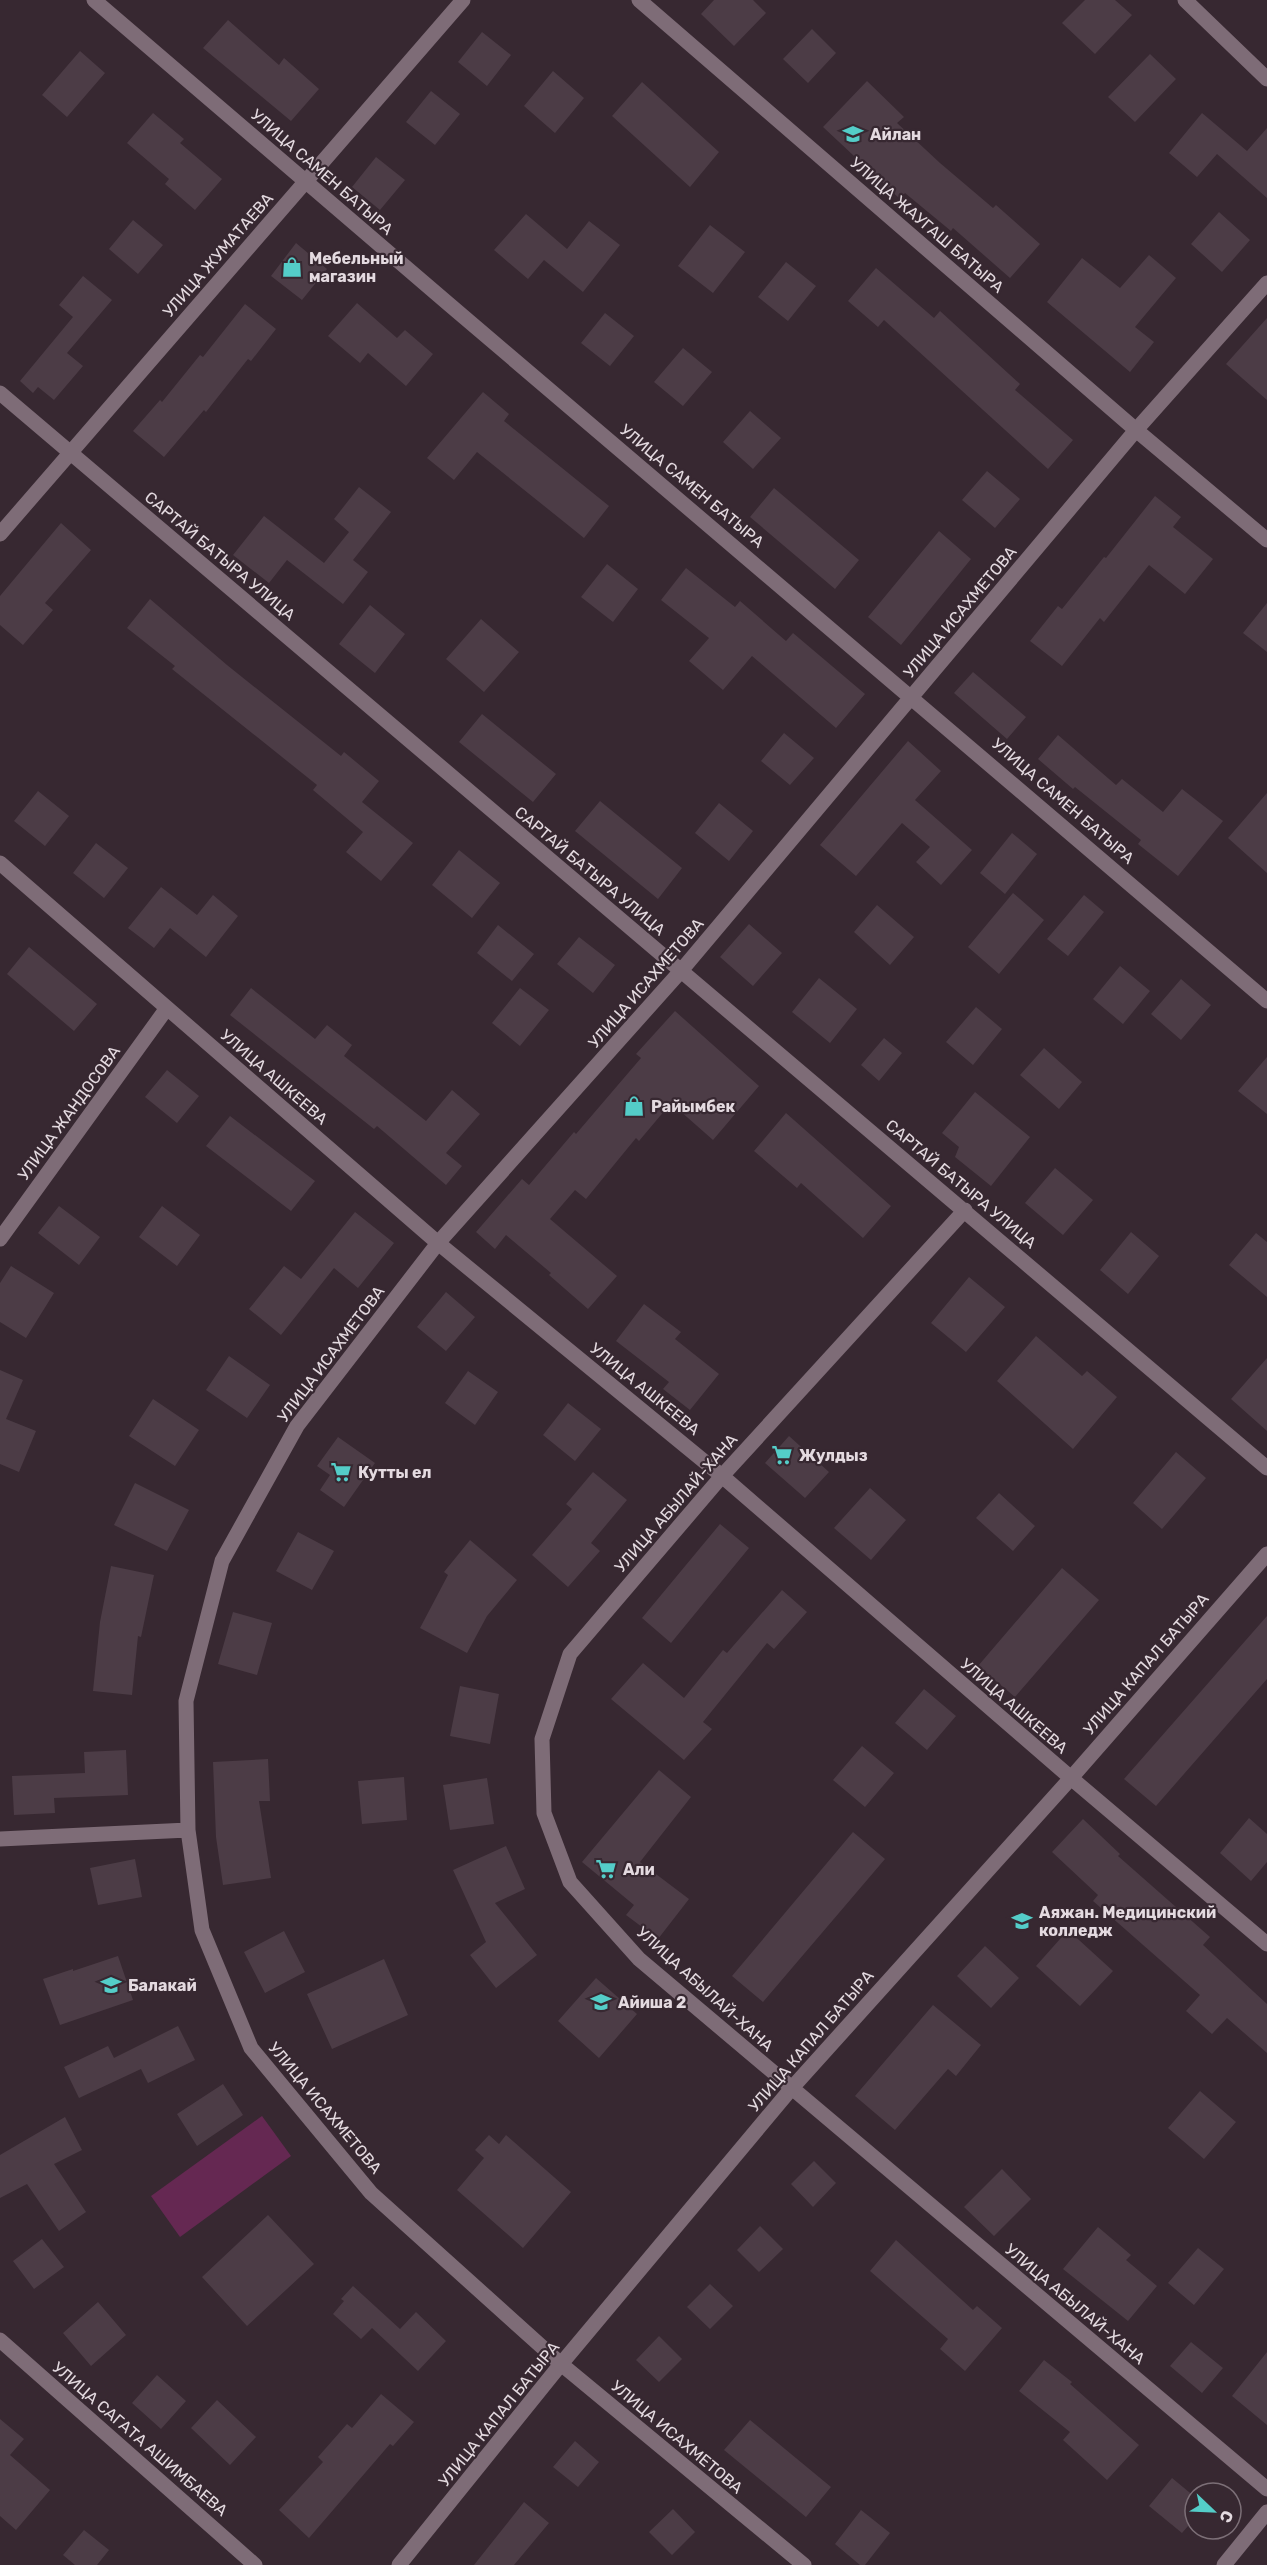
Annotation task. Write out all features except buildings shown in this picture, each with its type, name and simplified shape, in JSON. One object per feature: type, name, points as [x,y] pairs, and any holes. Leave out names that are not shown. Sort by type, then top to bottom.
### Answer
[{"type":"street","name":"УЛИЦА САМЕН БАТЫРА","points":[[94,0],[305,182],[913,696],[1267,1001]]},
{"type":"street","name":"УЛИЦА ЖУМАТАЕВА","points":[[0,534],[463,0]]},
{"type":"street","name":"УЛИЦА ЖАУГАШ БАТЫРА","points":[[639,0],[1136,430]]},
{"type":"street","points":[[1185,0],[1267,79]]},
{"type":"street","name":"УЛИЦА ИСАХМЕТОВА","points":[[804,2565],[561,2364],[371,2193],[251,2048],[202,1930],[188,1830],[186,1701],[222,1561],[297,1426],[438,1243],[680,972],[1136,430],[1267,283]]},
{"type":"street","name":"САРТАЙ БАТЫРА УЛИЦА","points":[[0,393],[1267,1468]]},
{"type":"street","points":[[1136,430],[1267,540]]},
{"type":"street","name":"УЛИЦА АШКЕЕВА","points":[[0,863],[438,1243],[722,1476],[1267,1944]]},
{"type":"street","name":"УЛИЦА ЖАНДОСОВА","points":[[0,1239],[167,1008]]},
{"type":"street","name":"УЛИЦА АБЫЛАЙ-ХАНА","points":[[965,1210],[722,1476],[570,1654],[542,1738],[544,1813],[570,1882],[639,1959],[1267,2489]]},
{"type":"street","name":"УЛИЦА КАПАЛ БАТЫРА","points":[[399,2565],[561,2364],[791,2089],[1071,1778],[1267,1554]]},
{"type":"street","points":[[0,1839],[188,1830]]},
{"type":"street","name":"УЛИЦА САГАТА АШИМБАЕВА","points":[[0,2340],[255,2565]]},
{"type":"street","points":[[1224,2565],[1267,2512]]},
{"type":"shaded area","points":[[262,2116],[291,2156],[180,2237],[151,2196]]},
{"type":"place","name":"Айлан","points":[[853,134]]},
{"type":"place","name":"Мебельный магазин","points":[[292,267]]},
{"type":"place","name":"Райымбек","points":[[634,1106]]},
{"type":"place","name":"Жулдыз","points":[[782,1455]]},
{"type":"place","name":"Кутты ел","points":[[341,1472]]},
{"type":"place","name":"Али","points":[[606,1869]]},
{"type":"place","name":"Аяжан. Медицинский колледж","points":[[1022,1921]]},
{"type":"place","name":"Балакай","points":[[111,1985]]},
{"type":"place","name":"Айиша 2","points":[[601,2002]]}]
